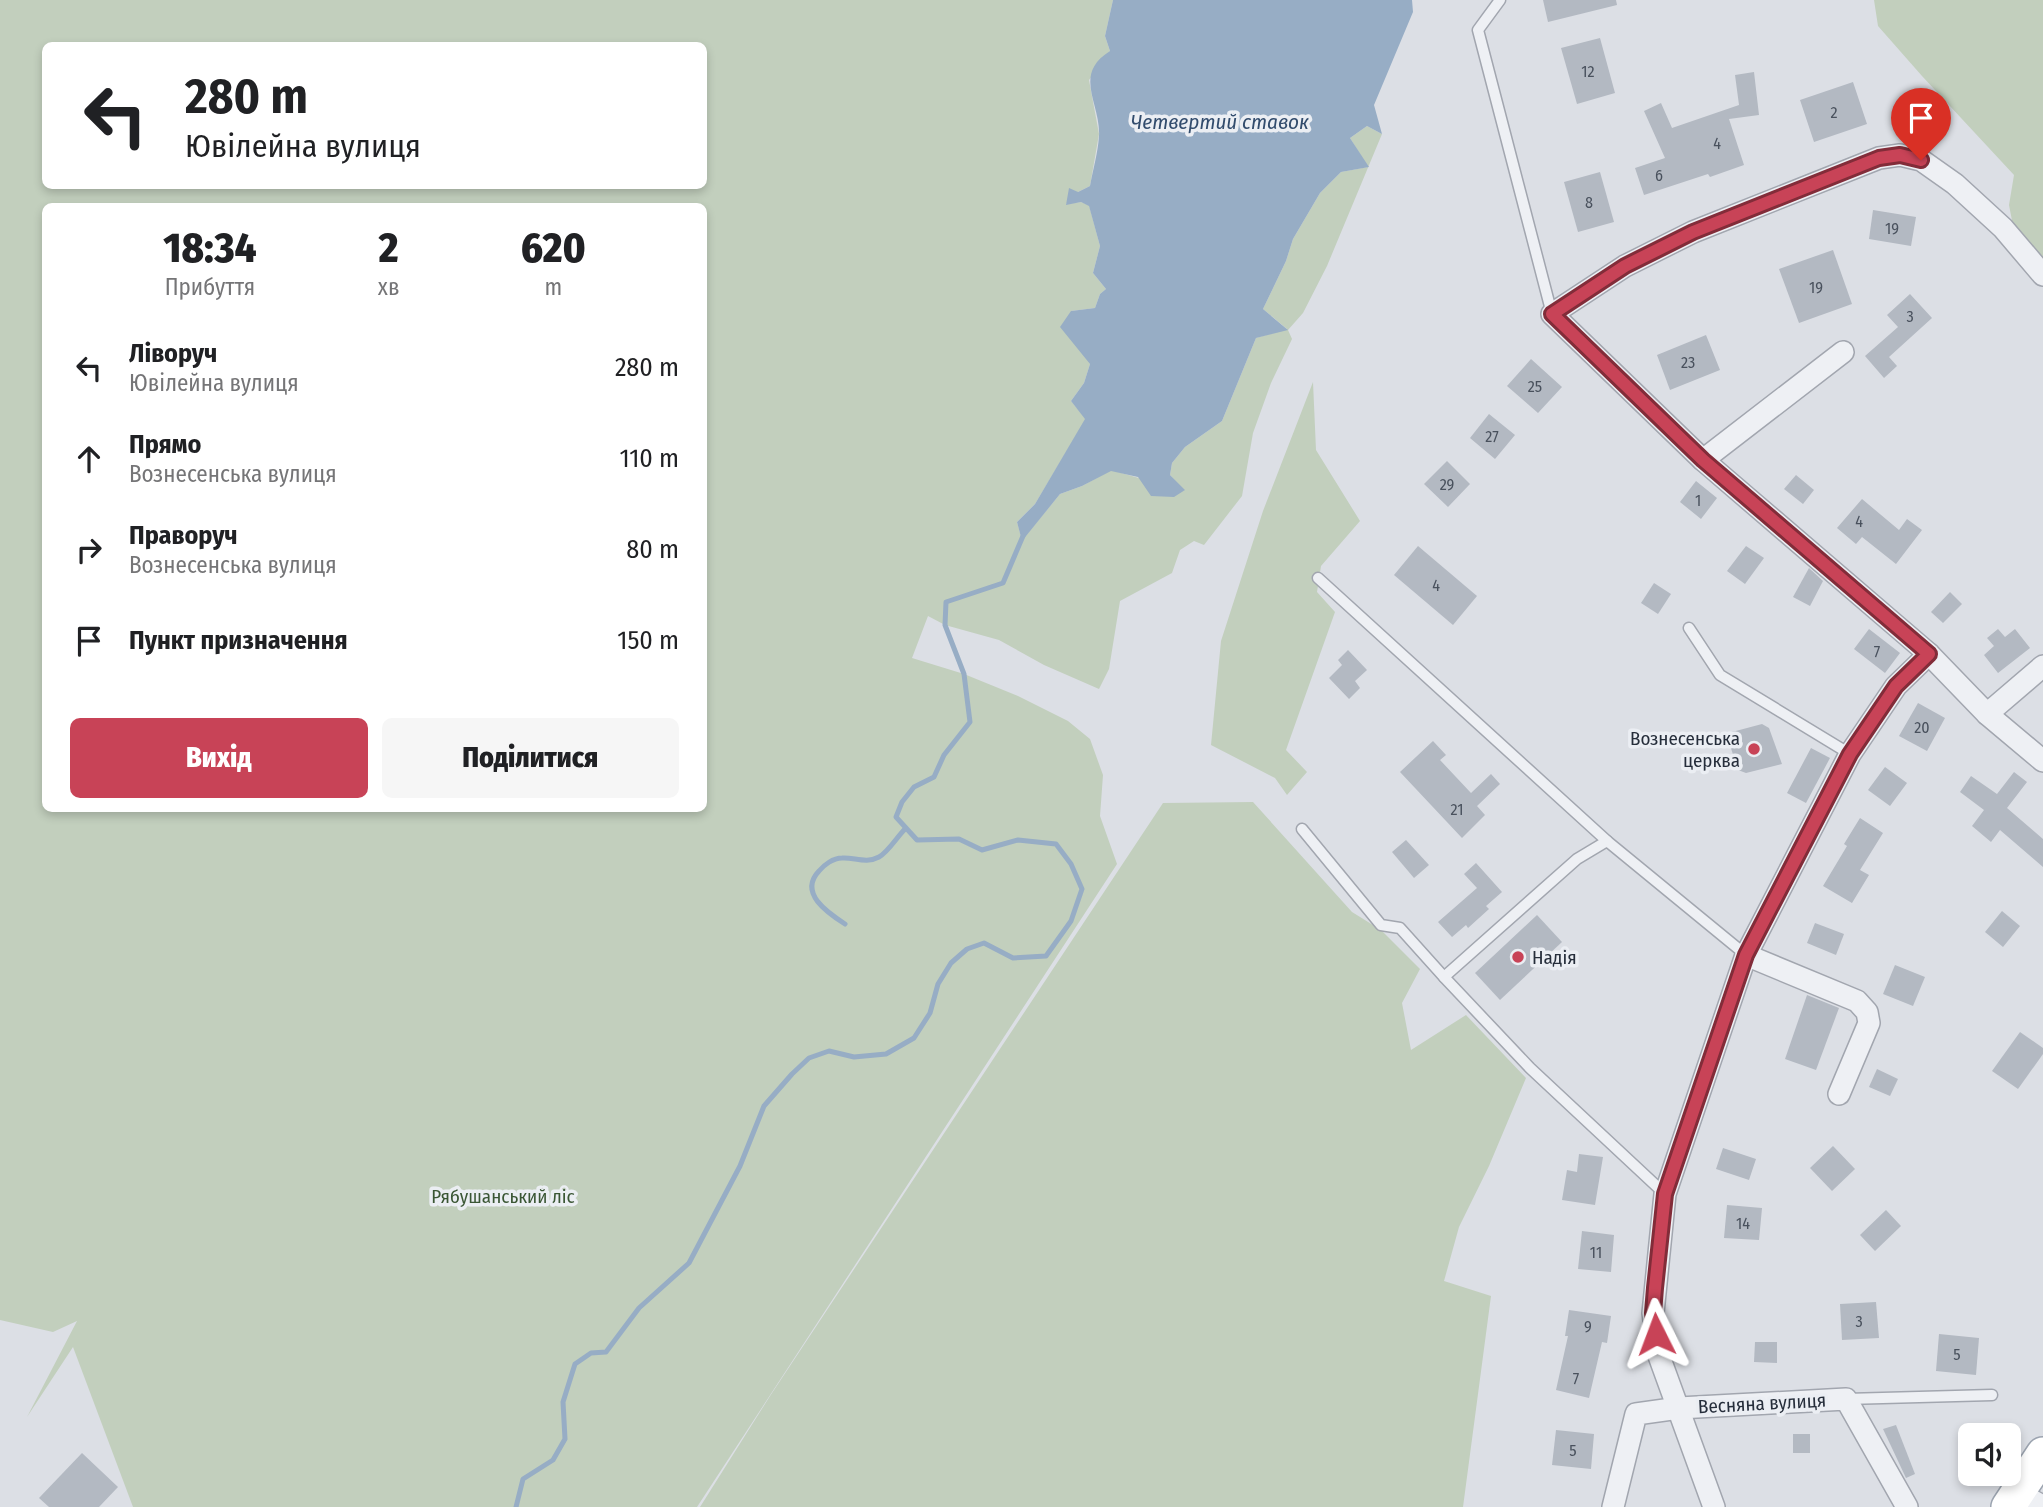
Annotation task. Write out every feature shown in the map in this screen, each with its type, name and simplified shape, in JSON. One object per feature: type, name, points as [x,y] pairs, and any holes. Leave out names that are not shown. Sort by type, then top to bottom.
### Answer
[{"type":"main road","points":[[2021,1503],[2043,1454]]},
{"type":"street","points":[[2043,275],[2003,228],[1955,184],[1921,160],[1900,155],[1879,158],[1693,232],[1625,266],[1552,314],[1703,460],[1929,654],[1987,714],[2043,761]]},
{"type":"street","points":[[1703,460],[1843,352]]},
{"type":"street","points":[[1714,1507],[1658,1356],[1653,1313],[1665,1194],[1746,955],[1850,754],[1896,686],[1929,654]]},
{"type":"street","points":[[1987,714],[2043,666]]},
{"type":"street","points":[[1746,955],[1857,1001],[1867,1012],[1869,1023],[1839,1094]]},
{"type":"street","name":"Весняна вулиця","points":[[1613,1507],[1636,1414],[1679,1408],[1846,1399],[1907,1507]]},
{"type":"lane","points":[[1500,0],[1478,30],[1552,314]]},
{"type":"lane","points":[[1318,578],[1607,841],[1746,955]]},
{"type":"lane","points":[[1689,628],[1720,675],[1850,754]]},
{"type":"lane","points":[[1302,830],[1381,925],[1399,928],[1530,1068],[1665,1194]]},
{"type":"lane","points":[[1444,976],[1577,859],[1607,841]]},
{"type":"lane","points":[[1846,1399],[1992,1395]]},
{"type":"green space","name":"Рябушанський ліс","points":[[0,0],[1113,0],[1105,36],[1110,51],[1089,80],[1099,134],[1090,186],[1078,192],[1066,204],[1081,202],[1089,205],[1100,246],[1093,273],[1106,289],[1100,294],[1095,308],[1071,311],[1090,364],[1084,383],[1071,401],[1086,419],[1035,504],[1017,522],[1022,540],[1060,494],[1082,486],[1111,470],[1184,491],[1170,475],[1172,463],[1185,447],[1222,421],[1256,338],[1287,329],[1263,309],[1286,261],[1293,239],[1320,193],[1341,172],[1368,167],[1350,138],[1367,126],[1382,134],[1327,266],[1303,313],[1288,330],[1292,339],[1271,383],[1253,433],[1242,496],[1204,545],[1194,541],[1180,550],[1172,573],[1120,601],[1109,669],[1099,689],[1044,665],[999,640],[945,625],[928,616],[912,658],[964,674],[1018,696],[1068,721],[1090,739],[1103,775],[1100,816],[1117,864],[697,1507],[133,1507],[73,1347],[27,1417],[77,1321],[53,1332],[0,1320]]},
{"type":"green space","points":[[1874,0],[2043,0],[2043,273],[2016,241],[2009,205],[2014,175],[1878,26]]},
{"type":"green space","points":[[1313,382],[1316,450],[1360,521],[1321,566],[1317,592],[1335,612],[1286,750],[1307,772],[1287,795],[1275,778],[1211,745],[1221,641],[1263,511]]},
{"type":"green space","points":[[1253,802],[1352,912],[1381,930],[1420,969],[1402,1003],[1411,1050],[1466,1015],[1526,1078],[1489,1166],[1459,1227],[1444,1281],[1491,1296],[1463,1507],[700,1507],[770,1396],[1163,803]]},
{"type":"water","name":"Четвертий ставок","points":[[1113,0],[1412,0],[1413,12],[1374,105],[1382,134],[1367,126],[1350,138],[1369,167],[1341,172],[1320,193],[1293,239],[1286,261],[1263,309],[1288,330],[1256,338],[1222,421],[1185,447],[1172,463],[1170,475],[1185,490],[1174,497],[1151,496],[1138,477],[1111,471],[1060,494],[1022,541],[1017,522],[1035,504],[1085,419],[1071,401],[1084,383],[1090,364],[1060,327],[1071,311],[1095,308],[1100,294],[1106,289],[1093,273],[1100,246],[1089,206],[1081,202],[1066,205],[1069,188],[1078,192],[1090,186],[1099,136],[1090,80],[1099,60],[1110,51],[1105,36]]},
{"type":"building","points":[[1543,0],[1616,0],[1617,5],[1548,22]]},
{"type":"building","points":[[1600,38],[1615,93],[1577,104],[1561,48]]},
{"type":"building","points":[[1754,72],[1759,115],[1729,119],[1744,165],[1644,195],[1635,168],[1665,158],[1644,111],[1661,103],[1672,128],[1739,105],[1735,75]]},
{"type":"building","points":[[1853,82],[1867,124],[1814,142],[1800,100]]},
{"type":"building","points":[[1600,172],[1614,222],[1578,232],[1564,182]]},
{"type":"building","points":[[1873,210],[1916,217],[1911,246],[1869,239]]},
{"type":"building","points":[[1833,250],[1852,304],[1799,323],[1779,269]]},
{"type":"building","points":[[1910,294],[1932,318],[1889,357],[1897,366],[1884,378],[1865,356],[1898,327],[1887,315]]},
{"type":"building","points":[[1706,335],[1720,370],[1670,390],[1657,355]]},
{"type":"building","points":[[1531,359],[1562,387],[1538,413],[1507,386]]},
{"type":"building","points":[[1489,414],[1515,435],[1495,459],[1470,438]]},
{"type":"building","points":[[1447,461],[1470,484],[1448,507],[1424,484]]},
{"type":"building","points":[[1796,475],[1814,490],[1803,504],[1784,489]]},
{"type":"building","points":[[1696,481],[1717,498],[1701,519],[1680,502]]},
{"type":"building","points":[[1862,499],[1899,530],[1907,519],[1922,530],[1896,564],[1862,537],[1856,544],[1837,528]]},
{"type":"building","points":[[1418,546],[1477,596],[1453,625],[1394,575]]},
{"type":"building","points":[[1746,546],[1764,558],[1745,584],[1727,571]]},
{"type":"building","points":[[1809,568],[1823,581],[1810,606],[1793,597]]},
{"type":"building","points":[[1654,583],[1671,594],[1658,614],[1641,603]]},
{"type":"building","points":[[1950,592],[1962,604],[1943,623],[1931,612]]},
{"type":"building","points":[[1869,629],[1900,653],[1885,673],[1854,649]]},
{"type":"building","points":[[1998,629],[2005,637],[2015,629],[2030,648],[1998,673],[1984,655],[1994,646],[1987,638]]},
{"type":"building","points":[[1348,650],[1367,670],[1355,681],[1360,688],[1349,699],[1329,678],[1342,665],[1338,660]]},
{"type":"building","points":[[1918,703],[1945,718],[1927,751],[1899,736]]},
{"type":"building","name":"Вознесенська церква","points":[[1762,724],[1769,728],[1782,764],[1746,773],[1738,770],[1728,739],[1732,732]]},
{"type":"building","points":[[1433,741],[1446,755],[1440,760],[1471,793],[1491,774],[1500,784],[1477,806],[1485,815],[1462,838],[1400,772]]},
{"type":"building","points":[[1811,748],[1830,758],[1806,803],[1787,793]]},
{"type":"building","points":[[1885,767],[1907,783],[1890,806],[1868,790]]},
{"type":"building","points":[[2014,772],[2027,782],[2007,808],[2043,839],[2043,867],[2000,830],[1991,842],[1972,826],[1984,810],[1960,792],[1971,776],[1997,794]]},
{"type":"building","points":[[1860,818],[1883,833],[1860,870],[1869,875],[1852,903],[1823,886]]},
{"type":"building","points":[[1406,840],[1429,865],[1414,878],[1392,852]]},
{"type":"building","points":[[1476,863],[1502,892],[1486,906],[1489,909],[1468,928],[1466,925],[1452,937],[1438,922],[1477,888],[1464,874]]},
{"type":"building","points":[[2002,911],[2020,926],[2003,947],[1985,932]]},
{"type":"building","name":"Надія","points":[[1537,915],[1562,942],[1500,1000],[1475,973]]},
{"type":"building","points":[[1815,923],[1844,934],[1836,955],[1807,943]]},
{"type":"building","points":[[1895,965],[1925,977],[1913,1006],[1883,994]]},
{"type":"building","points":[[1807,995],[1839,1008],[1816,1070],[1785,1059]]},
{"type":"building","points":[[2020,1032],[2043,1048],[2043,1054],[2018,1089],[1992,1071]]},
{"type":"building","points":[[1877,1069],[1898,1079],[1890,1096],[1869,1087]]},
{"type":"building","points":[[1833,1146],[1855,1169],[1832,1191],[1810,1168]]},
{"type":"building","points":[[1723,1148],[1756,1159],[1749,1180],[1716,1169]]},
{"type":"building","points":[[1579,1154],[1603,1157],[1595,1205],[1562,1200],[1567,1170],[1577,1172]]},
{"type":"building","points":[[1727,1205],[1762,1208],[1759,1240],[1724,1238]]},
{"type":"building","points":[[1886,1210],[1901,1226],[1875,1251],[1860,1235]]},
{"type":"building","points":[[1582,1231],[1614,1235],[1611,1272],[1578,1269]]},
{"type":"building","points":[[1876,1302],[1879,1338],[1842,1340],[1840,1304]]},
{"type":"building","points":[[1569,1310],[1611,1316],[1607,1343],[1602,1342],[1589,1398],[1556,1390],[1568,1336],[1565,1336]]},
{"type":"building","points":[[1939,1334],[1979,1338],[1976,1375],[1936,1371]]},
{"type":"building","points":[[1755,1342],[1777,1342],[1777,1363],[1754,1362]]},
{"type":"building","points":[[1896,1425],[1915,1474],[1906,1478],[1883,1429]]},
{"type":"building","points":[[1556,1430],[1594,1434],[1591,1469],[1552,1465]]},
{"type":"building","points":[[1793,1434],[1810,1434],[1810,1453],[1793,1453]]},
{"type":"building","points":[[82,1453],[118,1487],[99,1507],[49,1507],[39,1498]]},
{"type":"waterway","points":[[516,1507],[523,1479],[553,1460],[565,1439],[563,1402],[575,1364],[591,1353],[606,1352],[639,1308],[689,1263],[740,1166],[764,1106],[792,1074],[809,1058],[829,1051],[854,1057],[886,1054],[914,1038],[930,1013],[938,984],[951,963],[967,949],[984,943],[1013,958],[1046,956],[1071,921],[1082,889],[1071,864],[1056,844],[1018,840],[982,850],[959,839],[917,840],[896,817],[902,802],[914,787],[934,777],[944,755],[970,722],[964,674],[945,625],[946,602],[1003,583],[1023,536]]},
{"type":"waterway","points":[[845,924],[818,902],[812,887],[813,879],[823,866],[835,859],[869,860],[879,857],[905,829]]},
{"type":"place","name":"Вознесенська церква","points":[[1754,749]]},
{"type":"place","name":"Надія","points":[[1518,957]]},
{"type":"route","points":[[1656,1334],[1653,1313],[1656,1264],[1665,1194],[1746,955],[1850,754],[1896,686],[1929,654],[1703,460],[1552,314],[1625,266],[1693,232],[1879,158],[1900,155],[1921,160]]}]
